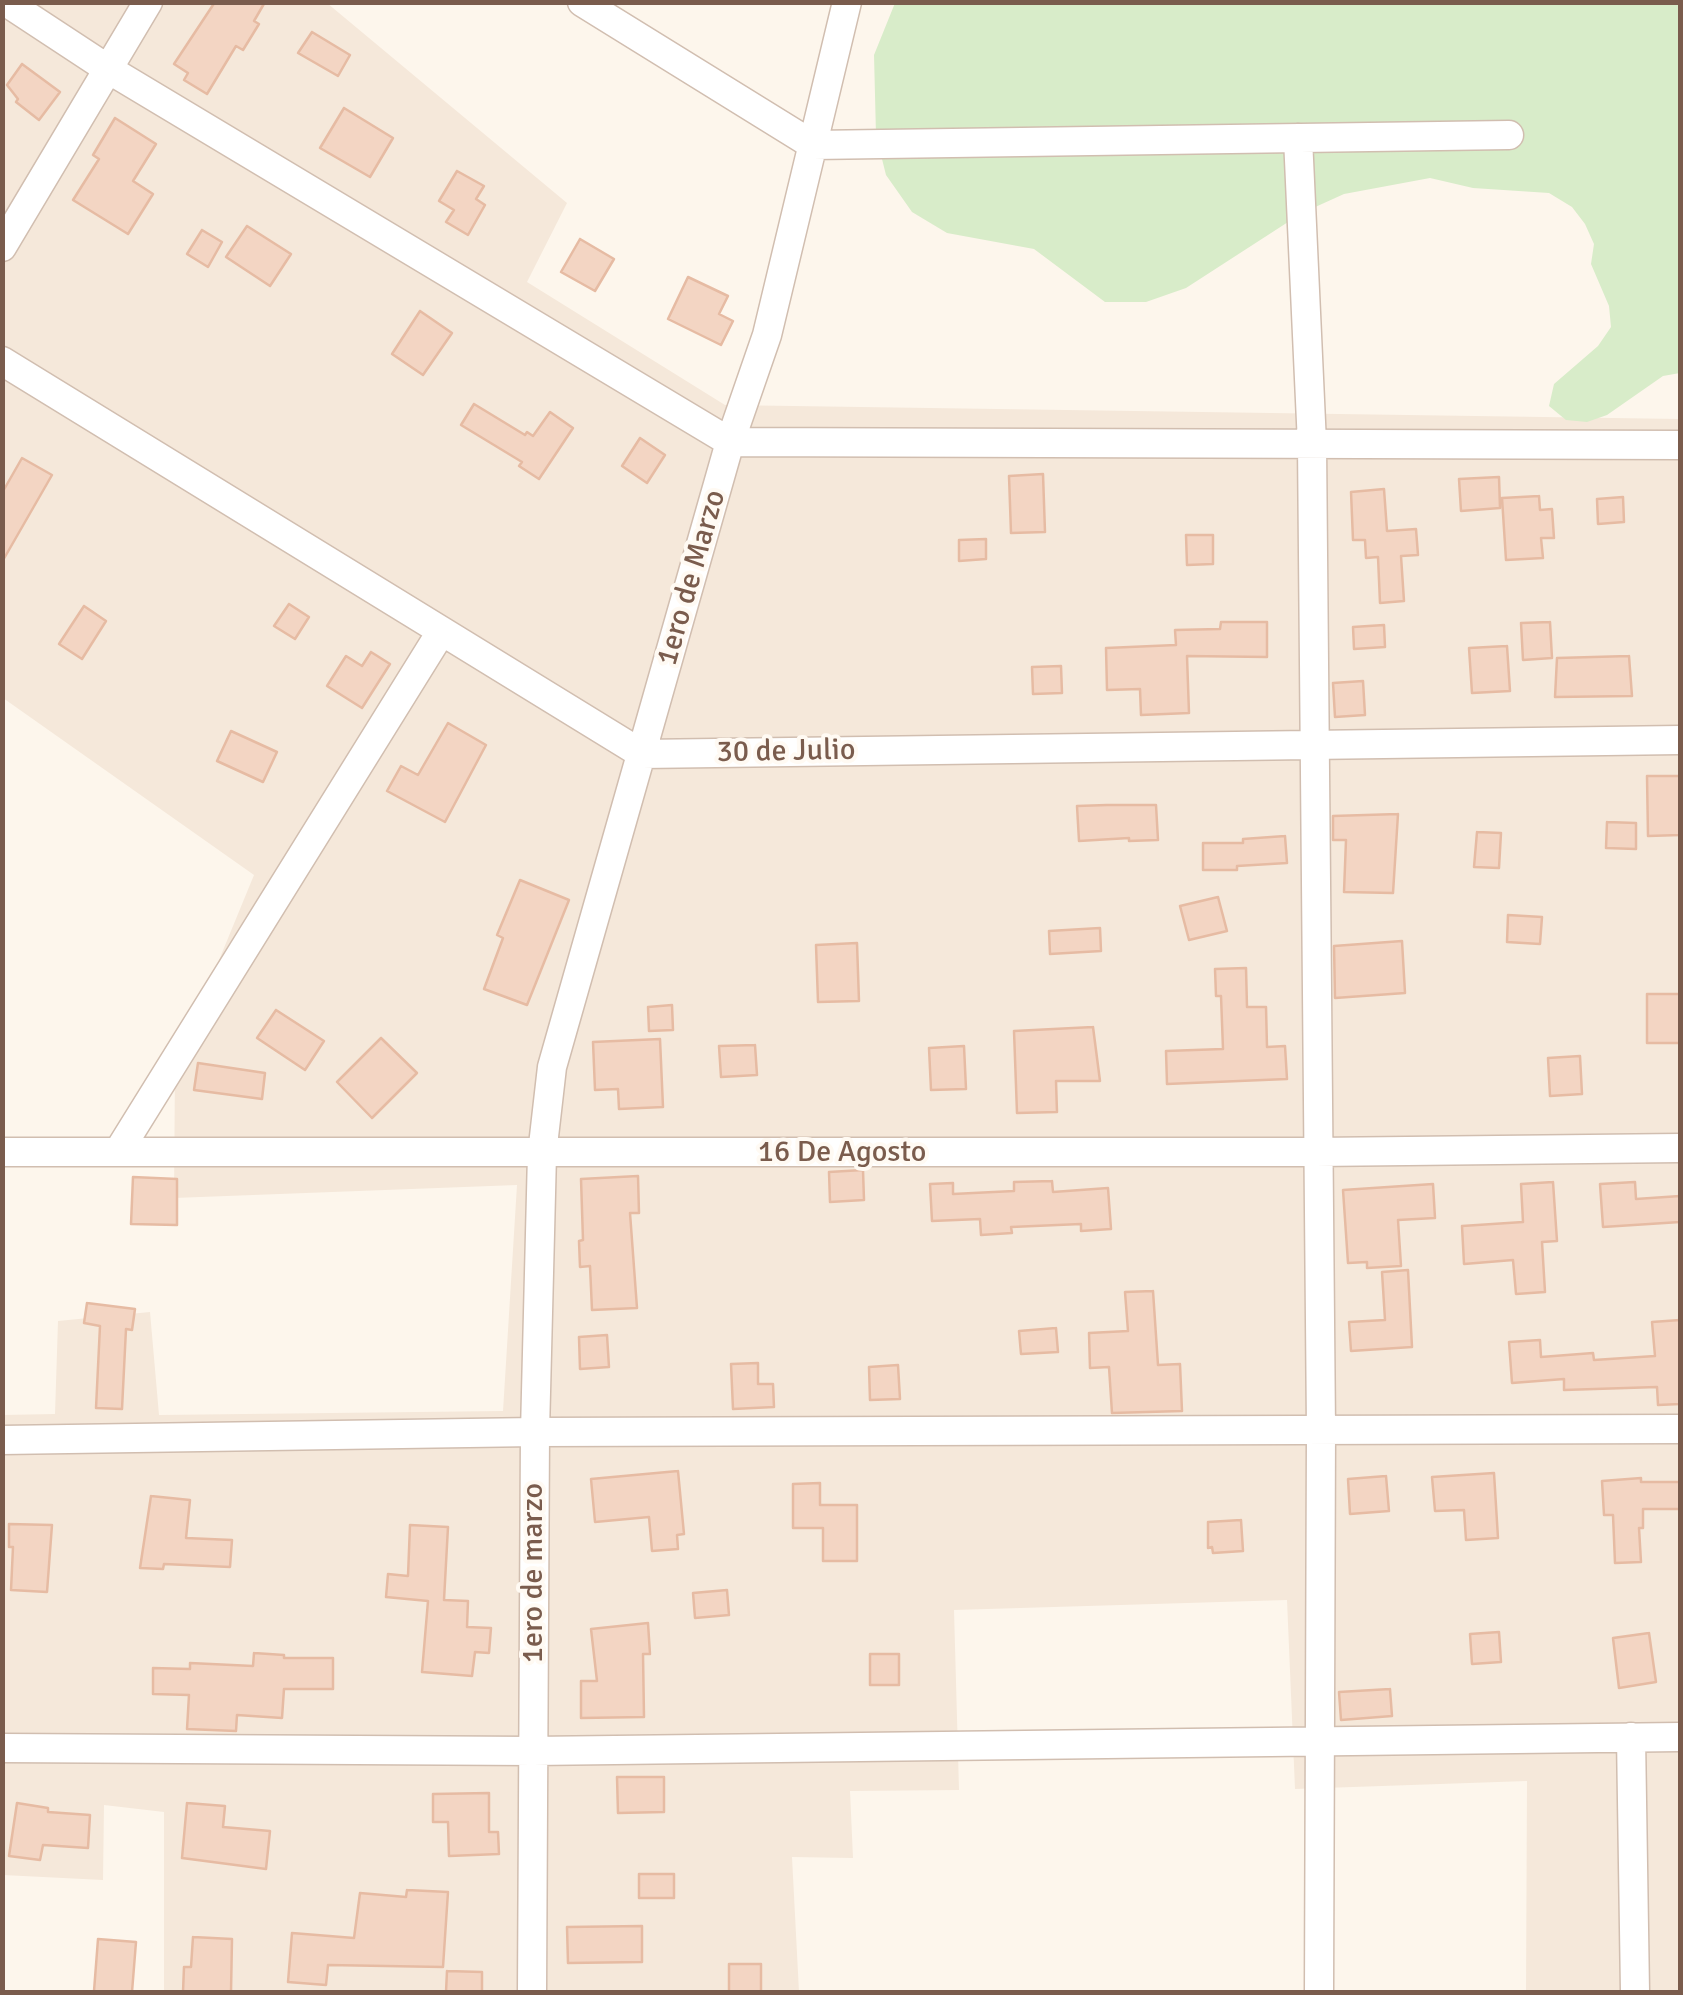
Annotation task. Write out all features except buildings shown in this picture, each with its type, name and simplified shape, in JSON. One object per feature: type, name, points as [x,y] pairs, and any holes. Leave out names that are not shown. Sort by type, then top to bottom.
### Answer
[{"type":"street","points":[[6,2],[108,69],[730,442],[1680,445]]},
{"type":"street","points":[[2,247],[148,2]]},
{"type":"street","points":[[582,2],[813,145],[1509,136]]},
{"type":"street","name":"1ero de Marzo","points":[[542,1154],[552,1068],[730,442],[768,335],[847,2]]},
{"type":"street","points":[[1298,138],[1312,444],[1321,1430],[1319,1992]]},
{"type":"street","points":[[2,361],[642,754]]},
{"type":"street","points":[[118,1152],[441,632]]},
{"type":"street","name":"30 de Julio","points":[[642,754],[1680,740]]},
{"type":"street","name":"16 De Agosto","points":[[2,1152],[542,1154],[1680,1148]]},
{"type":"street","name":"1ero de marzo","points":[[532,1992],[535,1432],[542,1154]]},
{"type":"street","points":[[2,1440],[535,1432],[1680,1428]]},
{"type":"street","points":[[2,1748],[533,1751],[1680,1736]]},
{"type":"street","points":[[1631,1737],[1635,1992]]},
{"type":"shaded area","points":[[3,3],[327,3],[567,203],[527,282],[725,405],[1680,419],[1680,1992],[1526,1992],[1527,1781],[1295,1789],[1287,1600],[954,1610],[959,1790],[850,1791],[853,1858],[792,1857],[799,1992],[164,1992],[164,1812],[104,1805],[103,1880],[3,1875],[3,1415],[55,1414],[58,1321],[150,1312],[159,1415],[503,1411],[517,1185],[174,1198],[175,1067],[254,875],[3,698]]},
{"type":"green space","points":[[895,3],[1680,3],[1680,373],[1663,376],[1607,415],[1587,422],[1566,420],[1549,406],[1554,384],[1598,346],[1611,327],[1609,306],[1591,264],[1594,244],[1585,224],[1572,207],[1549,193],[1473,188],[1430,178],[1344,194],[1302,213],[1186,288],[1146,302],[1105,302],[1034,249],[947,233],[912,212],[886,175],[876,135],[874,55]]}]
